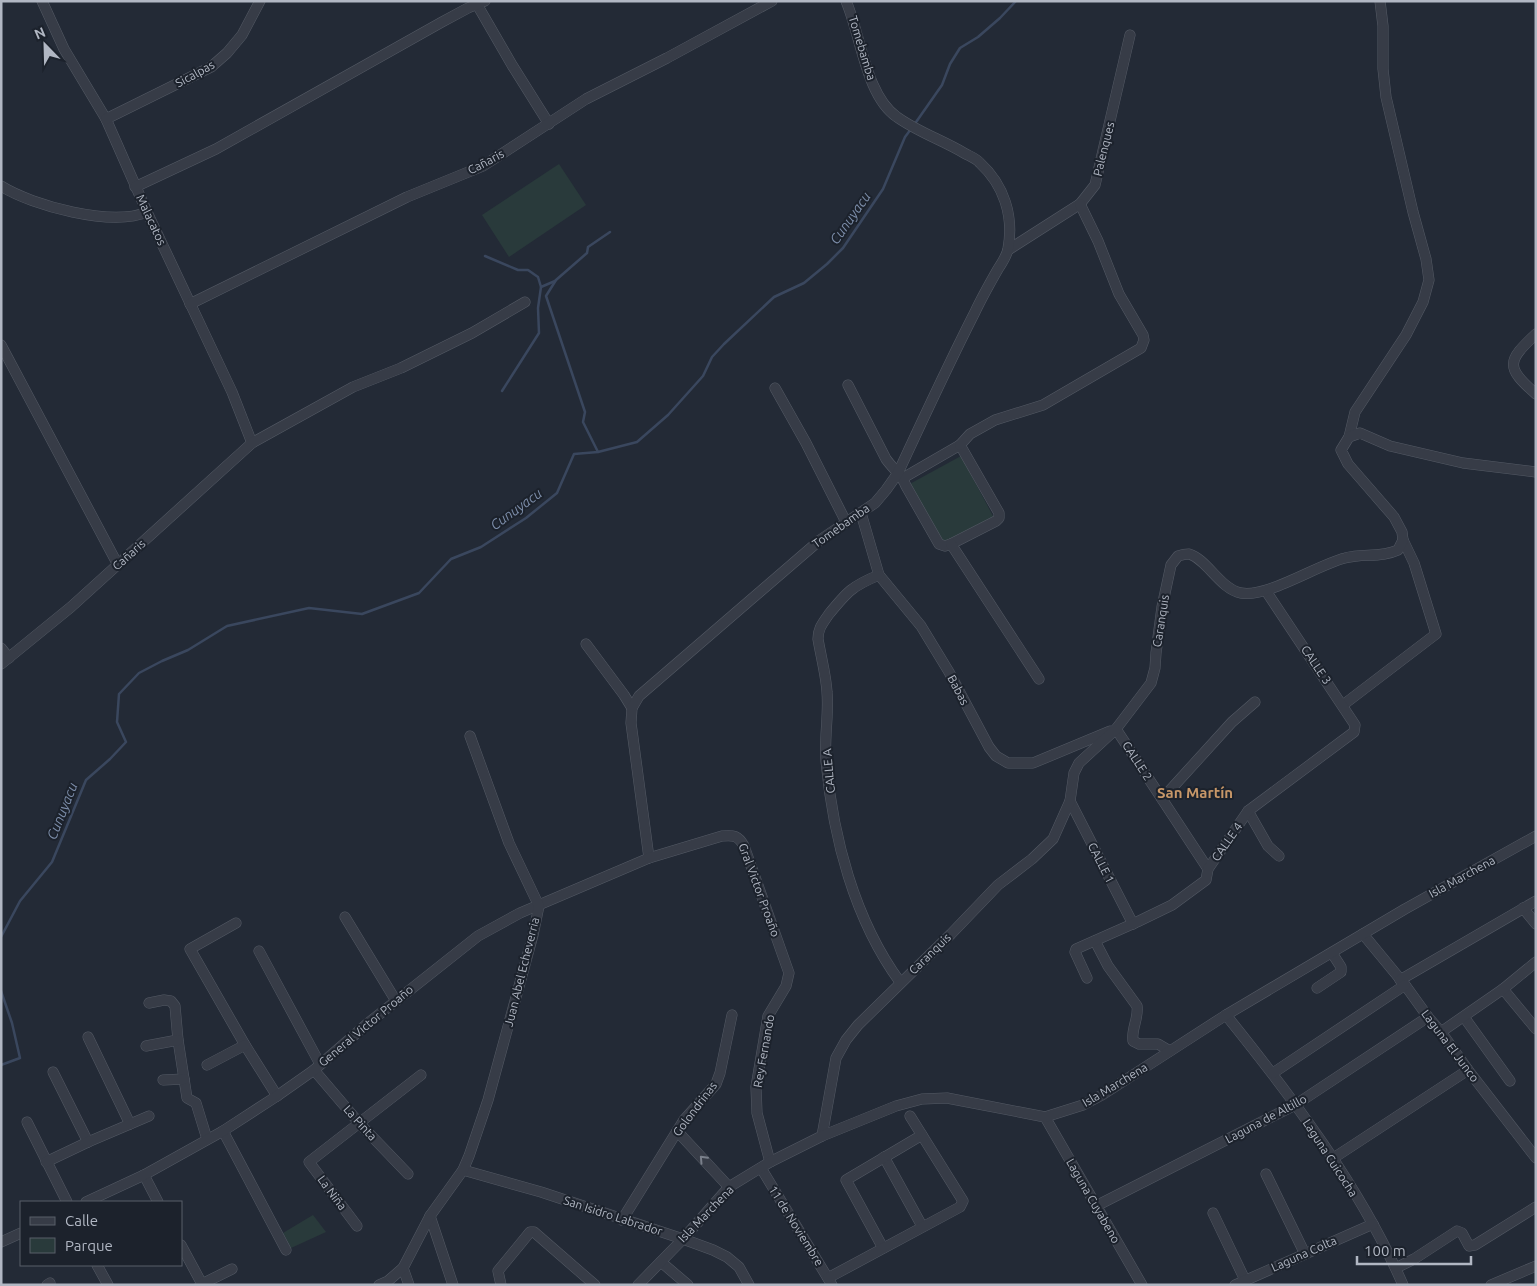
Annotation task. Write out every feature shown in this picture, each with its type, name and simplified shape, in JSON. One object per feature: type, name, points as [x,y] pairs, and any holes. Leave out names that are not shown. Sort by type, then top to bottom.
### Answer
[{"type":"street","name":"Malacatos","points":[[42,1],[64,49],[106,119],[135,187],[232,392],[252,443]]},
{"type":"street","name":"Sicalpas","points":[[106,119],[211,67],[227,53],[242,35],[260,1]]},
{"type":"street","name":"Cañaris","points":[[190,304],[407,197],[483,166],[586,99],[772,1]]},
{"type":"street","name":"Tomebamba","points":[[632,708],[639,696],[781,572],[820,540],[874,503],[900,475],[975,310],[1008,250],[1009,213],[1003,191],[990,173],[978,161],[897,117],[886,107],[878,95],[867,69],[854,20],[846,1]]},
{"type":"street","points":[[1343,705],[1436,634],[1414,562],[1403,540],[1402,532],[1394,517],[1348,464],[1341,450],[1349,436],[1355,412],[1406,335],[1424,302],[1428,280],[1426,259],[1386,98],[1380,1]]},
{"type":"street","points":[[135,187],[216,149],[479,3],[549,124]]},
{"type":"street","name":"Palenques","points":[[1008,250],[1080,204],[1095,185],[1130,35]]},
{"type":"street","points":[[1,186],[20,197],[60,210],[112,216],[140,215],[147,212]]},
{"type":"street","points":[[900,475],[960,444],[970,434],[995,420],[1043,405],[1141,348],[1144,340],[1143,335],[1120,294],[1105,256],[1080,204]]},
{"type":"street","name":"Cañaris","points":[[5,661],[71,607],[252,443],[353,387],[401,368],[472,333],[525,302]]},
{"type":"street","points":[[1536,334],[1518,351],[1514,364],[1517,376],[1536,394]]},
{"type":"street","points":[[1,345],[118,565]]},
{"type":"street","points":[[848,385],[886,459],[900,475],[936,541],[942,546],[950,544],[999,518],[999,513],[960,444]]},
{"type":"street","points":[[775,388],[806,443],[846,522]]},
{"type":"street","points":[[1349,436],[1360,433],[1390,446],[1463,463],[1536,472]]},
{"type":"street","name":"Babas","points":[[861,513],[879,575],[921,626],[949,672],[988,748],[996,756],[1008,763],[1034,763],[1116,729]]},
{"type":"street","name":"Caranquis","points":[[822,1136],[836,1058],[846,1040],[900,982],[951,934],[998,885],[1044,849],[1052,839],[1070,801],[1074,774],[1080,763],[1116,729],[1151,683],[1154,676],[1164,599],[1171,565],[1178,556],[1188,554],[1196,558],[1222,582],[1237,592],[1244,594],[1266,591],[1332,562],[1347,558],[1390,554],[1398,550],[1403,540]]},
{"type":"street","points":[[950,544],[1039,679]]},
{"type":"street","name":"CALLE A","points":[[879,575],[860,584],[843,596],[821,624],[818,631],[818,639],[827,692],[826,759],[835,824],[861,911],[872,935],[900,982]]},
{"type":"street","name":"CALLE 3","points":[[1266,591],[1356,727],[1354,732],[1346,739]]},
{"type":"street","points":[[586,644],[632,708],[631,723],[650,858]]},
{"type":"street","points":[[1,648],[5,661]]},
{"type":"street","points":[[1162,799],[1232,722],[1255,702]]},
{"type":"street","name":"CALLE 2","points":[[1116,729],[1208,869]]},
{"type":"street","name":"Juan Abel Echeverria","points":[[403,1268],[430,1216],[463,1170],[469,1156],[488,1100],[539,906],[509,843],[470,736]]},
{"type":"street","name":"CALLE 4","points":[[1087,978],[1075,952],[1078,948],[1172,905],[1206,880],[1208,869],[1248,811],[1346,739]]},
{"type":"street","name":"CALLE 1","points":[[1070,801],[1133,924]]},
{"type":"street","points":[[1248,811],[1268,846],[1279,856]]},
{"type":"street","name":"Gral Victor Proaño","points":[[650,858],[722,836],[733,835],[739,838],[744,846],[789,974]]},
{"type":"street","name":"Isla Marchena","points":[[638,1285],[683,1239],[729,1187],[770,1162],[822,1136],[896,1106],[922,1099],[947,1098],[1044,1117],[1089,1102],[1226,1015],[1363,934],[1536,836]]},
{"type":"street","name":"General Victor Proaño","points":[[88,1201],[144,1175],[207,1139],[223,1132],[277,1096],[317,1067],[478,936],[539,906],[650,858]]},
{"type":"street","points":[[1273,1074],[1403,983],[1536,901]]},
{"type":"street","points":[[1523,908],[1536,924]]},
{"type":"street","points":[[345,916],[396,1001]]},
{"type":"street","points":[[236,922],[190,949],[245,1045],[277,1096]]},
{"type":"street","name":"Laguna El Junco","points":[[1363,934],[1442,1032],[1468,1070],[1536,1158]]},
{"type":"street","points":[[1094,941],[1108,966],[1137,1006],[1138,1011],[1132,1032],[1134,1040],[1139,1044],[1158,1044],[1170,1050]]},
{"type":"street","name":"La Pinta","points":[[259,951],[317,1067],[360,1124],[408,1174]]},
{"type":"street","points":[[1317,988],[1341,972],[1341,967],[1332,953]]},
{"type":"street","points":[[1442,1032],[1503,989],[1536,962]]},
{"type":"street","name":"Rey Fernando","points":[[770,1162],[757,1113],[756,1087],[768,1016],[786,986],[789,974]]},
{"type":"street","points":[[1503,989],[1536,1029]]},
{"type":"street","points":[[149,1003],[164,1000],[172,1001],[175,1006],[178,1040],[188,1098],[196,1103],[207,1139]]},
{"type":"street","name":"Golondrinas","points":[[622,1220],[684,1120],[716,1084],[732,1015]]},
{"type":"street","name":"Laguna Cuicocha","points":[[1226,1015],[1273,1074],[1332,1159],[1373,1224],[1403,1285]]},
{"type":"street","name":"Laguna de Altillo","points":[[1096,1206],[1295,1105],[1428,1017]]},
{"type":"street","points":[[1464,1017],[1510,1080]]},
{"type":"street","points":[[88,1037],[130,1124]]},
{"type":"street","points":[[146,1046],[178,1040]]},
{"type":"street","points":[[206,1065],[245,1045]]},
{"type":"street","points":[[1332,1159],[1468,1070]]},
{"type":"street","points":[[53,1072],[88,1142]]},
{"type":"street","points":[[360,1124],[421,1075]]},
{"type":"street","points":[[163,1080],[184,1079]]},
{"type":"street","points":[[46,1162],[149,1116]]},
{"type":"street","points":[[830,1281],[883,1248],[960,1207],[962,1201],[910,1116]]},
{"type":"street","name":"Laguna Cuyabeno","points":[[1044,1117],[1142,1285]]},
{"type":"street","points":[[26,1122],[66,1201]]},
{"type":"street","name":"La Niña","points":[[357,1226],[309,1162],[360,1124]]},
{"type":"street","points":[[677,1131],[729,1187]]},
{"type":"street","points":[[223,1132],[286,1250]]},
{"type":"street","points":[[883,1248],[846,1180],[922,1135]]},
{"type":"street","points":[[884,1158],[922,1226]]},
{"type":"street","name":"11 de Noviembre","points":[[761,1168],[830,1281]]},
{"type":"street","name":"San Isidro Labrador","points":[[463,1170],[541,1192],[683,1239],[727,1257],[740,1267],[749,1285]]},
{"type":"street","points":[[1266,1174],[1305,1254]]},
{"type":"street","points":[[144,1175],[157,1201]]},
{"type":"street","points":[[1396,1268],[1458,1231],[1462,1233],[1469,1246],[1474,1246],[1536,1207]]},
{"type":"street","points":[[1212,1214],[1240,1283]]},
{"type":"street","points":[[430,1216],[453,1285]]},
{"type":"street","name":"Laguna Colta","points":[[1240,1283],[1373,1224]]},
{"type":"street","points":[[501,1285],[498,1271],[530,1232],[534,1232],[595,1285]]},
{"type":"street","points":[[1,1242],[20,1233]]},
{"type":"street","points":[[182,1247],[201,1284],[232,1269]]},
{"type":"street","points":[[660,1262],[688,1285]]},
{"type":"street","points":[[98,1266],[108,1285]]},
{"type":"street","points":[[1491,1285],[1536,1266]]},
{"type":"street","points":[[379,1285],[388,1281],[403,1268],[409,1285]]},
{"type":"green space","points":[[559,164],[586,205],[509,257],[482,215]]},
{"type":"green space","points":[[961,456],[994,518],[941,544],[906,486]]},
{"type":"green space","points":[[313,1215],[326,1232],[291,1248],[283,1233]]},
{"type":"waterway","name":"Cunuyacu","points":[[914,125],[942,85],[950,64],[960,48],[978,37],[1016,1]]},
{"type":"waterway","name":"Cunuyacu","points":[[1,937],[20,901],[52,862],[86,780],[126,742],[117,722],[119,694],[139,673],[188,650],[227,626],[309,608],[362,614],[419,593],[451,559],[481,547],[526,518],[557,493],[574,454],[598,452],[637,442],[668,415],[703,376],[712,357],[724,344],[774,297],[804,283],[843,248],[883,189],[905,137],[911,129]]},
{"type":"waterway","points":[[598,452],[583,422],[585,412],[546,296],[556,280],[587,253],[588,247],[610,232]]},
{"type":"waterway","points":[[485,256],[518,270],[528,270],[538,277],[541,287],[555,281]]},
{"type":"waterway","points":[[502,391],[539,333],[538,308],[541,287]]},
{"type":"waterway","name":"Cunuyacu","points":[[1,991],[12,1023],[20,1058],[1,1065]]},
{"type":"district","name":"San Martín","points":[[1195,793]]}]
